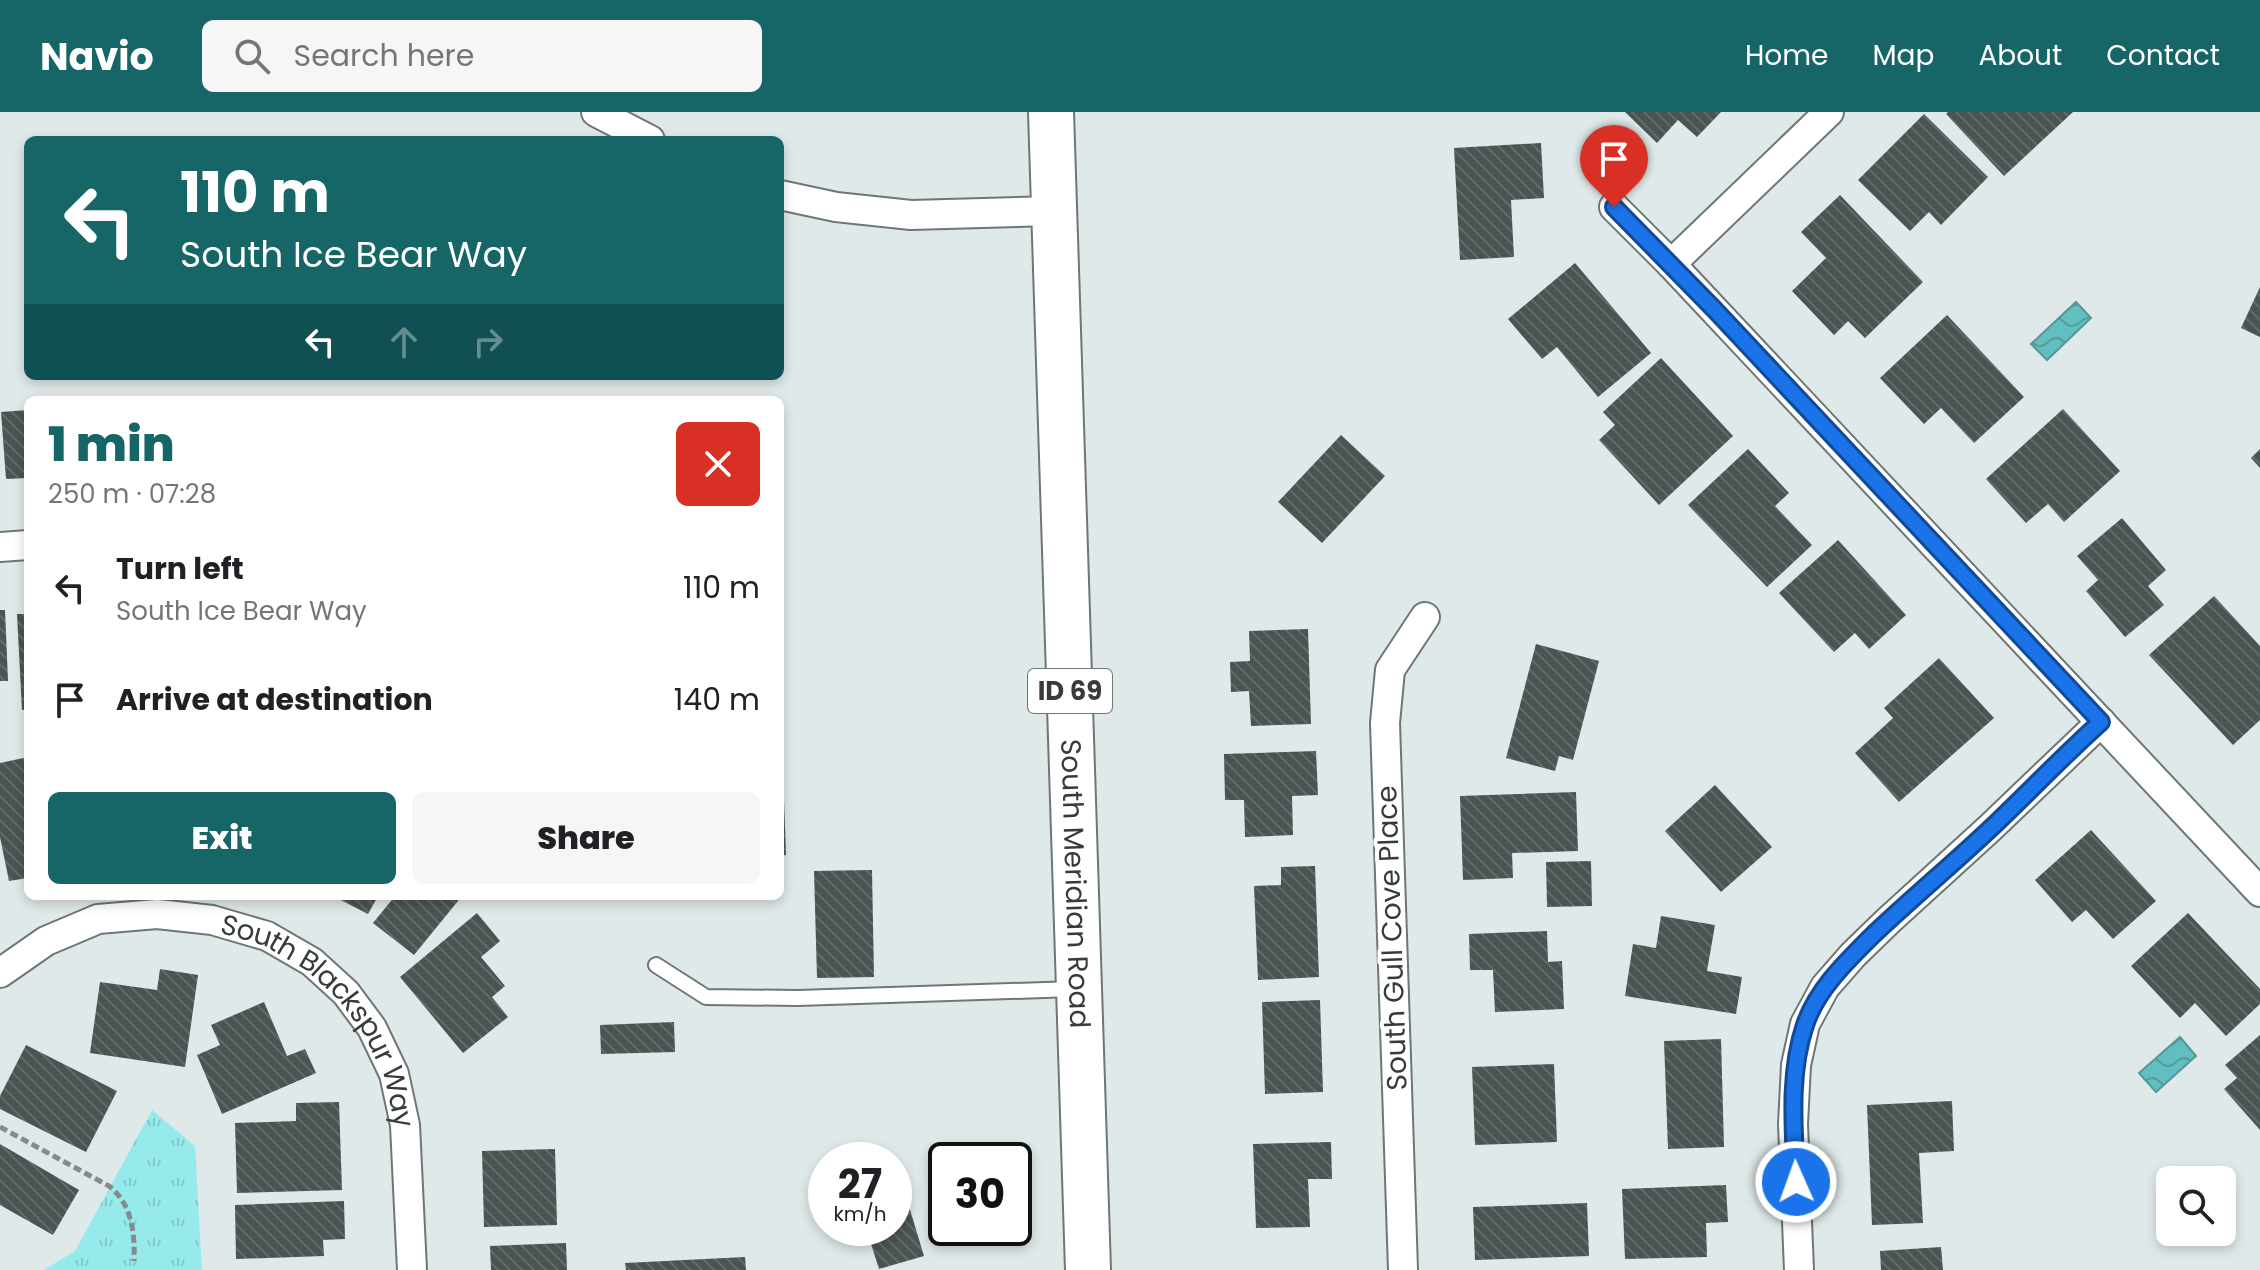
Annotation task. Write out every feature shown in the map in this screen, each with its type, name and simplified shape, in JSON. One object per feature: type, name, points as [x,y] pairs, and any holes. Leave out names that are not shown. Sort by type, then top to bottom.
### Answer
[{"type":"main road","name":"South Meridian Road","points":[[1051,112],[1088,1270]]},
{"type":"street","points":[[596,112],[642,136]]},
{"type":"street","points":[[1671,264],[1829,112]]},
{"type":"street","points":[[784,196],[836,207],[911,215],[1054,211]]},
{"type":"street","points":[[1614,207],[2260,892]]},
{"type":"street","points":[[0,547],[24,545]]},
{"type":"street","name":"South Gull Cove Place","points":[[1403,1270],[1385,723],[1390,670],[1425,617]]},
{"type":"street","points":[[1799,1270],[1793,1124],[1796,1065],[1805,1024],[1825,987],[1888,921],[2101,722]]},
{"type":"street","name":"South Blackspur Way","points":[[0,973],[46,941],[98,919],[157,914],[212,920],[267,936],[312,962],[346,993],[372,1028],[394,1074],[405,1125],[412,1270]]},
{"type":"lane","points":[[656,965],[706,997],[798,998],[1079,989]]},
{"type":"path","points":[[0,1127],[117,1192],[126,1206],[134,1230],[134,1261]]},
{"type":"green space","points":[[152,1110],[195,1146],[202,1270],[44,1270],[75,1251]]},
{"type":"water","points":[[2076,302],[2091,318],[2047,360],[2031,344]]},
{"type":"water","points":[[2180,1037],[2196,1056],[2156,1092],[2139,1073]]},
{"type":"building","points":[[1625,112],[1721,112],[1697,137],[1678,120],[1657,143]]},
{"type":"building","points":[[2073,112],[2004,176],[1946,114]]},
{"type":"building","points":[[1924,114],[1988,177],[1941,225],[1929,212],[1910,231],[1858,180]]},
{"type":"building","points":[[1541,143],[1544,198],[1511,200],[1514,257],[1460,260],[1454,148]]},
{"type":"building","points":[[1840,195],[1923,282],[1865,338],[1848,321],[1834,335],[1792,291],[1826,258],[1801,232]]},
{"type":"building","points":[[1575,263],[1651,353],[1598,397],[1557,347],[1542,359],[1508,319]]},
{"type":"building","points":[[2260,287],[2260,337],[2241,328]]},
{"type":"building","points":[[1947,315],[2024,397],[1974,443],[1941,408],[1924,424],[1880,378]]},
{"type":"building","points":[[1661,358],[1733,436],[1659,505],[1599,440],[1615,425],[1603,412]]},
{"type":"building","points":[[2063,409],[2120,471],[2064,522],[2048,504],[2026,523],[1986,479]]},
{"type":"building","points":[[24,410],[24,478],[6,479],[1,412]]},
{"type":"building","points":[[1341,435],[1385,476],[1322,543],[1278,502]]},
{"type":"building","points":[[1748,449],[1789,493],[1775,506],[1812,545],[1767,587],[1688,505]]},
{"type":"building","points":[[2260,449],[2260,468],[2251,458]]},
{"type":"building","points":[[2122,518],[2166,570],[2148,586],[2164,605],[2125,637],[2086,591],[2098,580],[2077,556]]},
{"type":"building","points":[[1838,540],[1906,615],[1869,649],[1855,633],[1834,652],[1779,593]]},
{"type":"building","points":[[2214,596],[2260,646],[2260,720],[2233,745],[2149,655]]},
{"type":"building","points":[[0,610],[5,610],[8,681],[0,681]]},
{"type":"building","points":[[17,614],[24,614],[22,710]]},
{"type":"building","points":[[1308,629],[1311,724],[1251,726],[1249,691],[1231,692],[1230,662],[1250,661],[1249,631]]},
{"type":"building","points":[[1536,644],[1599,661],[1573,760],[1559,756],[1555,771],[1506,758]]},
{"type":"building","points":[[1939,658],[1994,718],[1899,802],[1855,753],[1893,718],[1884,708]]},
{"type":"building","points":[[1316,751],[1318,795],[1292,796],[1293,835],[1245,837],[1244,800],[1225,800],[1224,754]]},
{"type":"building","points":[[24,758],[24,879],[9,881],[0,837],[0,763]]},
{"type":"building","points":[[1715,785],[1772,847],[1721,892],[1665,831]]},
{"type":"building","points":[[1576,792],[1578,851],[1512,853],[1513,878],[1463,880],[1460,796]]},
{"type":"building","points":[[784,800],[786,855],[784,855]]},
{"type":"building","points":[[2091,830],[2156,901],[2113,939],[2086,910],[2072,922],[2035,880]]},
{"type":"building","points":[[1591,861],[1592,906],[1547,907],[1546,862]]},
{"type":"building","points":[[1315,866],[1319,977],[1258,980],[1254,886],[1281,885],[1281,867]]},
{"type":"building","points":[[872,870],[874,977],[817,978],[814,871]]},
{"type":"building","points":[[341,900],[376,900],[368,914]]},
{"type":"building","points":[[392,900],[459,900],[414,955],[373,923]]},
{"type":"building","points":[[477,913],[500,941],[481,957],[505,986],[492,997],[508,1017],[463,1053],[400,977]]},
{"type":"building","points":[[2188,913],[2260,989],[2260,1004],[2226,1036],[2195,1003],[2180,1018],[2131,966]]},
{"type":"building","points":[[1661,916],[1715,925],[1707,971],[1742,977],[1736,1014],[1625,996],[1633,944],[1656,948]]},
{"type":"building","points":[[1547,931],[1548,962],[1562,961],[1564,1009],[1495,1012],[1493,970],[1470,970],[1469,934]]},
{"type":"building","points":[[160,969],[198,975],[185,1067],[90,1053],[100,982],[157,990]]},
{"type":"building","points":[[1320,1000],[1323,1092],[1265,1094],[1262,1002]]},
{"type":"building","points":[[264,1002],[287,1056],[305,1049],[316,1073],[222,1114],[197,1055],[220,1045],[211,1025]]},
{"type":"building","points":[[674,1022],[675,1052],[601,1054],[600,1025]]},
{"type":"building","points":[[2260,1035],[2260,1130],[2224,1089],[2237,1078],[2225,1065]]},
{"type":"building","points":[[1721,1039],[1724,1147],[1668,1149],[1664,1041]]},
{"type":"building","points":[[26,1045],[117,1091],[86,1152],[0,1109],[0,1096]]},
{"type":"building","points":[[1554,1064],[1557,1142],[1475,1145],[1472,1067]]},
{"type":"building","points":[[1952,1101],[1954,1151],[1919,1153],[1923,1223],[1872,1225],[1867,1105]]},
{"type":"building","points":[[339,1102],[342,1190],[237,1193],[235,1123],[296,1121],[296,1103]]},
{"type":"building","points":[[1331,1142],[1332,1179],[1308,1179],[1310,1227],[1256,1228],[1253,1144]]},
{"type":"building","points":[[0,1144],[79,1190],[53,1235],[0,1205]]},
{"type":"building","points":[[555,1149],[557,1225],[484,1227],[482,1151]]},
{"type":"building","points":[[1726,1185],[1728,1222],[1706,1223],[1707,1257],[1625,1259],[1622,1189]]},
{"type":"building","points":[[344,1201],[345,1239],[323,1240],[324,1256],[236,1259],[235,1205]]},
{"type":"building","points":[[1587,1203],[1589,1256],[1475,1260],[1473,1207]]},
{"type":"building","points":[[912,1216],[924,1256],[879,1269],[872,1246],[912,1246]]},
{"type":"building","points":[[566,1243],[567,1270],[491,1270],[490,1246]]},
{"type":"building","points":[[1941,1247],[1943,1270],[1881,1270],[1880,1251]]},
{"type":"building","points":[[745,1257],[746,1270],[626,1270],[625,1263]]},
{"type":"route","points":[[1614,207],[1714,309],[2101,722],[1888,921],[1825,987],[1805,1024],[1796,1065],[1793,1124],[1796,1182]]}]
